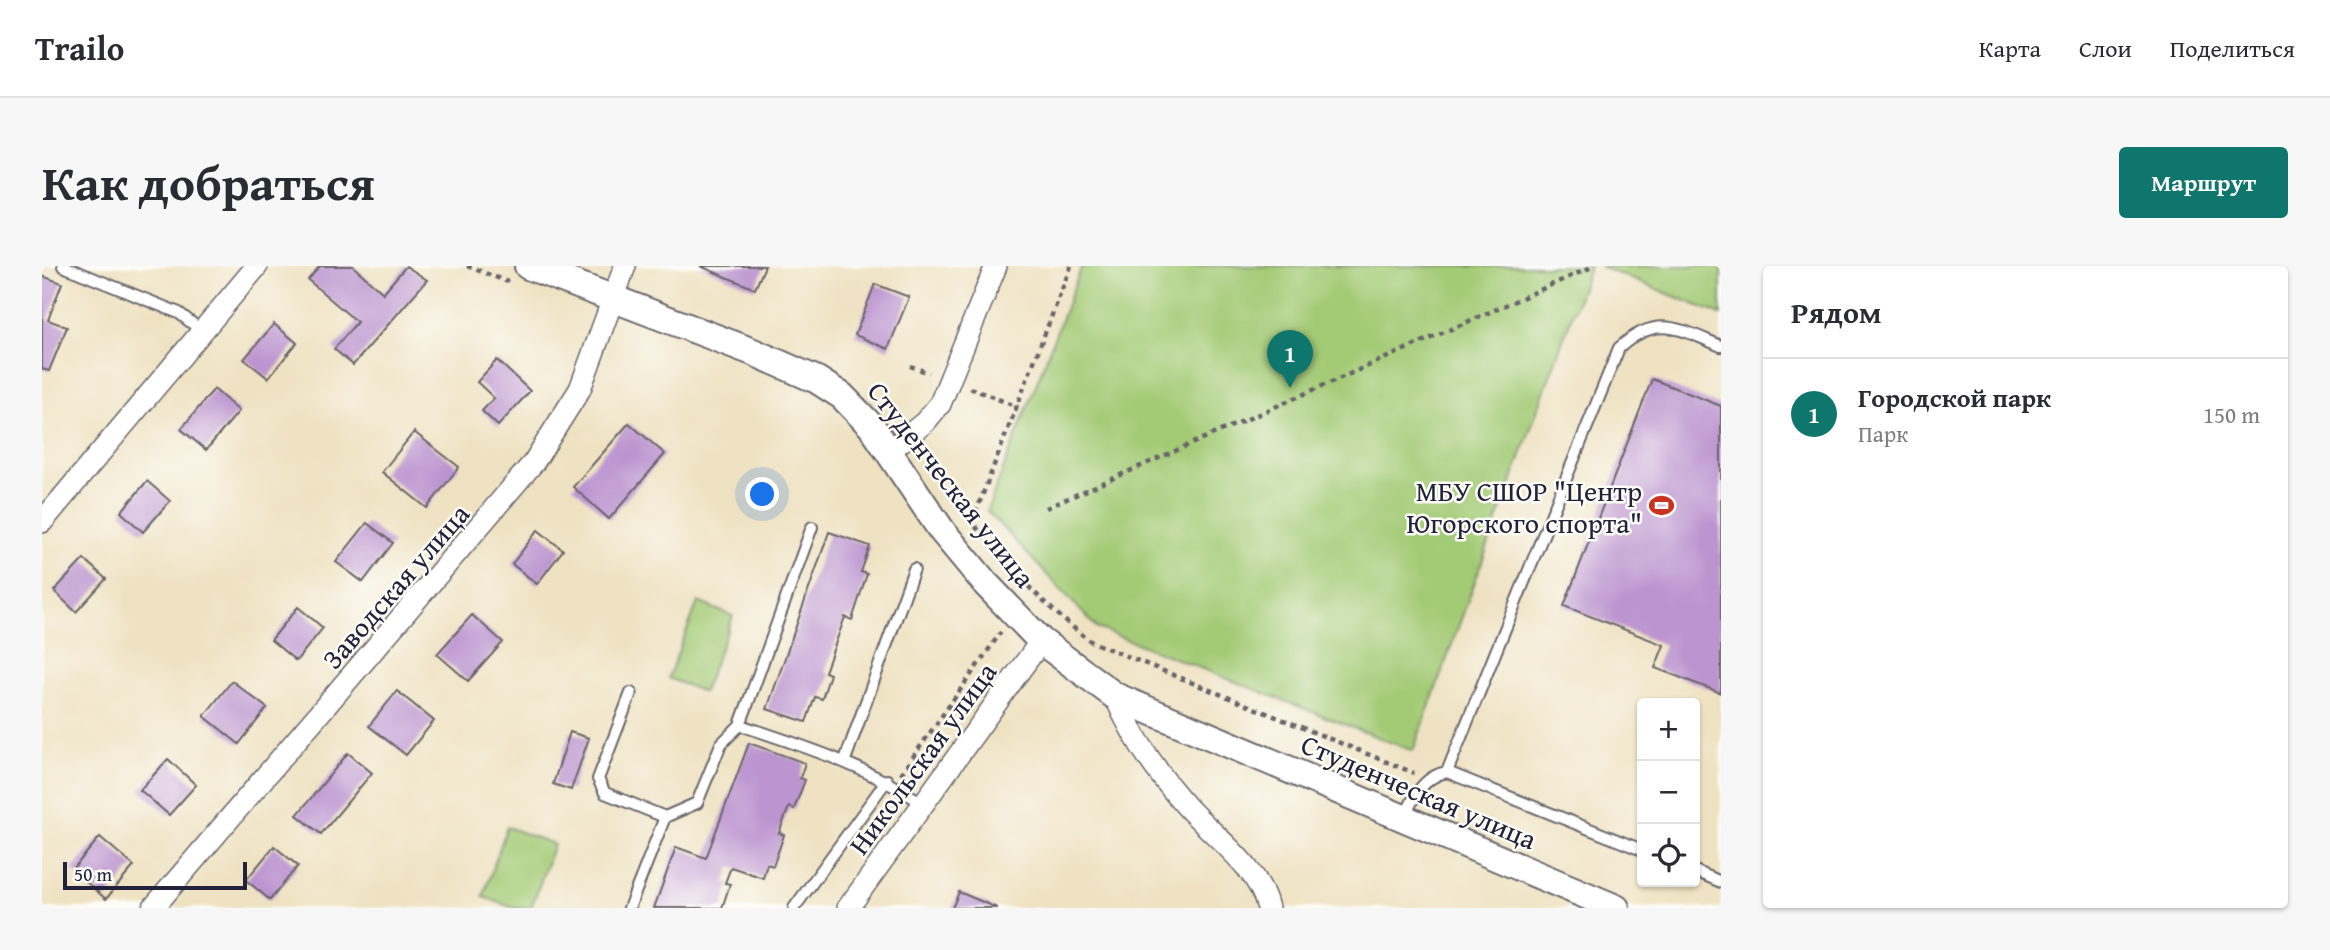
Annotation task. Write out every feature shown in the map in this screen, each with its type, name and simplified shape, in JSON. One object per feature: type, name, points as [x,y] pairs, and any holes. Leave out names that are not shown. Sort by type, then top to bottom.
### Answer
[{"type":"street","points":[[42,522],[257,266]]},
{"type":"street","name":"Заводская улица","points":[[153,908],[534,462],[580,389],[625,266]]},
{"type":"street","points":[[888,452],[925,422],[940,404],[996,266]]},
{"type":"street","name":"Студенческая улица","points":[[522,275],[614,299],[753,352],[817,380],[842,396],[858,410],[961,555],[1041,640],[1115,696],[1616,908]]},
{"type":"street","name":"Никольская улица","points":[[848,908],[1041,640]]},
{"type":"street","points":[[1115,696],[1132,735],[1158,772],[1251,875],[1268,908]]},
{"type":"lane","points":[[63,266],[178,313],[202,332]]},
{"type":"lane","points":[[1447,772],[1619,348],[1644,328],[1660,326],[1673,327],[1721,346]]},
{"type":"lane","points":[[629,908],[665,817],[697,803],[721,744],[740,725],[812,527]]},
{"type":"lane","points":[[845,760],[914,569]]},
{"type":"lane","points":[[631,693],[598,779],[604,793],[665,817]]},
{"type":"lane","points":[[740,725],[845,760],[890,782],[924,804]]},
{"type":"lane","points":[[1404,819],[1411,801],[1430,779],[1447,772],[1637,848]]},
{"type":"lane","points":[[794,908],[890,782]]},
{"type":"lane","points":[[1700,873],[1721,882]]},
{"type":"path","points":[[467,266],[522,275]]},
{"type":"path","points":[[1071,266],[972,522],[996,552],[1068,625],[1092,642],[1430,779]]},
{"type":"path","points":[[1046,508],[1594,266]]},
{"type":"path","points":[[890,782],[1003,630],[995,621]]},
{"type":"green space","points":[[1082,266],[1590,266],[1413,751],[1097,628],[987,511]]},
{"type":"green space","points":[[1599,266],[1721,266],[1721,315]]},
{"type":"green space","points":[[698,602],[733,616],[703,692],[668,678]]},
{"type":"green space","points":[[507,827],[554,844],[531,908],[514,908],[483,897]]},
{"type":"building","points":[[320,266],[353,266],[383,293],[406,266],[427,280],[353,365],[334,349],[357,322],[308,280]]},
{"type":"building","points":[[700,266],[765,266],[755,289]]},
{"type":"building","points":[[42,276],[62,283],[48,320],[67,327],[49,371],[42,369]]},
{"type":"building","points":[[875,284],[909,297],[888,349],[855,335]]},
{"type":"building","points":[[274,324],[297,343],[268,378],[244,359]]},
{"type":"building","points":[[497,360],[530,391],[498,426],[482,411],[494,398],[477,382]]},
{"type":"building","name":"МБУ СШОР \"Центр Югорского спорта\"","points":[[1652,379],[1721,406],[1721,693],[1655,668],[1664,645],[1564,606]]},
{"type":"building","points":[[214,389],[239,411],[206,450],[181,429]]},
{"type":"building","points":[[629,423],[665,454],[609,519],[573,487]]},
{"type":"building","points":[[414,432],[459,467],[427,508],[382,472]]},
{"type":"building","points":[[147,481],[170,501],[143,532],[121,512]]},
{"type":"building","points":[[367,523],[393,543],[363,582],[336,562]]},
{"type":"building","points":[[538,530],[563,550],[537,584],[512,564]]},
{"type":"building","points":[[829,532],[870,546],[861,572],[867,574],[852,620],[845,617],[825,672],[830,674],[822,699],[815,697],[806,722],[767,709]]},
{"type":"building","points":[[84,559],[106,579],[76,612],[54,591]]},
{"type":"building","points":[[298,607],[323,628],[296,661],[271,640]]},
{"type":"building","points":[[472,615],[503,642],[468,681],[437,654]]},
{"type":"building","points":[[232,681],[267,708],[239,744],[204,716]]},
{"type":"building","points":[[397,691],[434,721],[406,755],[369,726]]},
{"type":"building","points":[[570,732],[589,738],[571,790],[553,784]]},
{"type":"building","points":[[749,743],[805,763],[800,778],[805,780],[794,809],[789,807],[779,833],[784,835],[773,866],[767,864],[763,878],[731,867],[725,883],[730,884],[722,908],[654,908],[676,847],[706,858]]},
{"type":"building","points":[[348,753],[372,773],[321,834],[297,815]]},
{"type":"building","points":[[168,759],[196,785],[169,815],[140,790]]},
{"type":"building","points":[[100,837],[134,866],[106,899],[72,870]]},
{"type":"building","points":[[274,846],[298,866],[270,900],[246,880]]},
{"type":"building","points":[[959,892],[997,908],[952,908]]},
{"type":"place","name":"Городской парк","points":[[1290,388]]},
{"type":"place","name":"МБУ СШОР \"Центр Югорского спорта\"","points":[[1662,506]]}]
